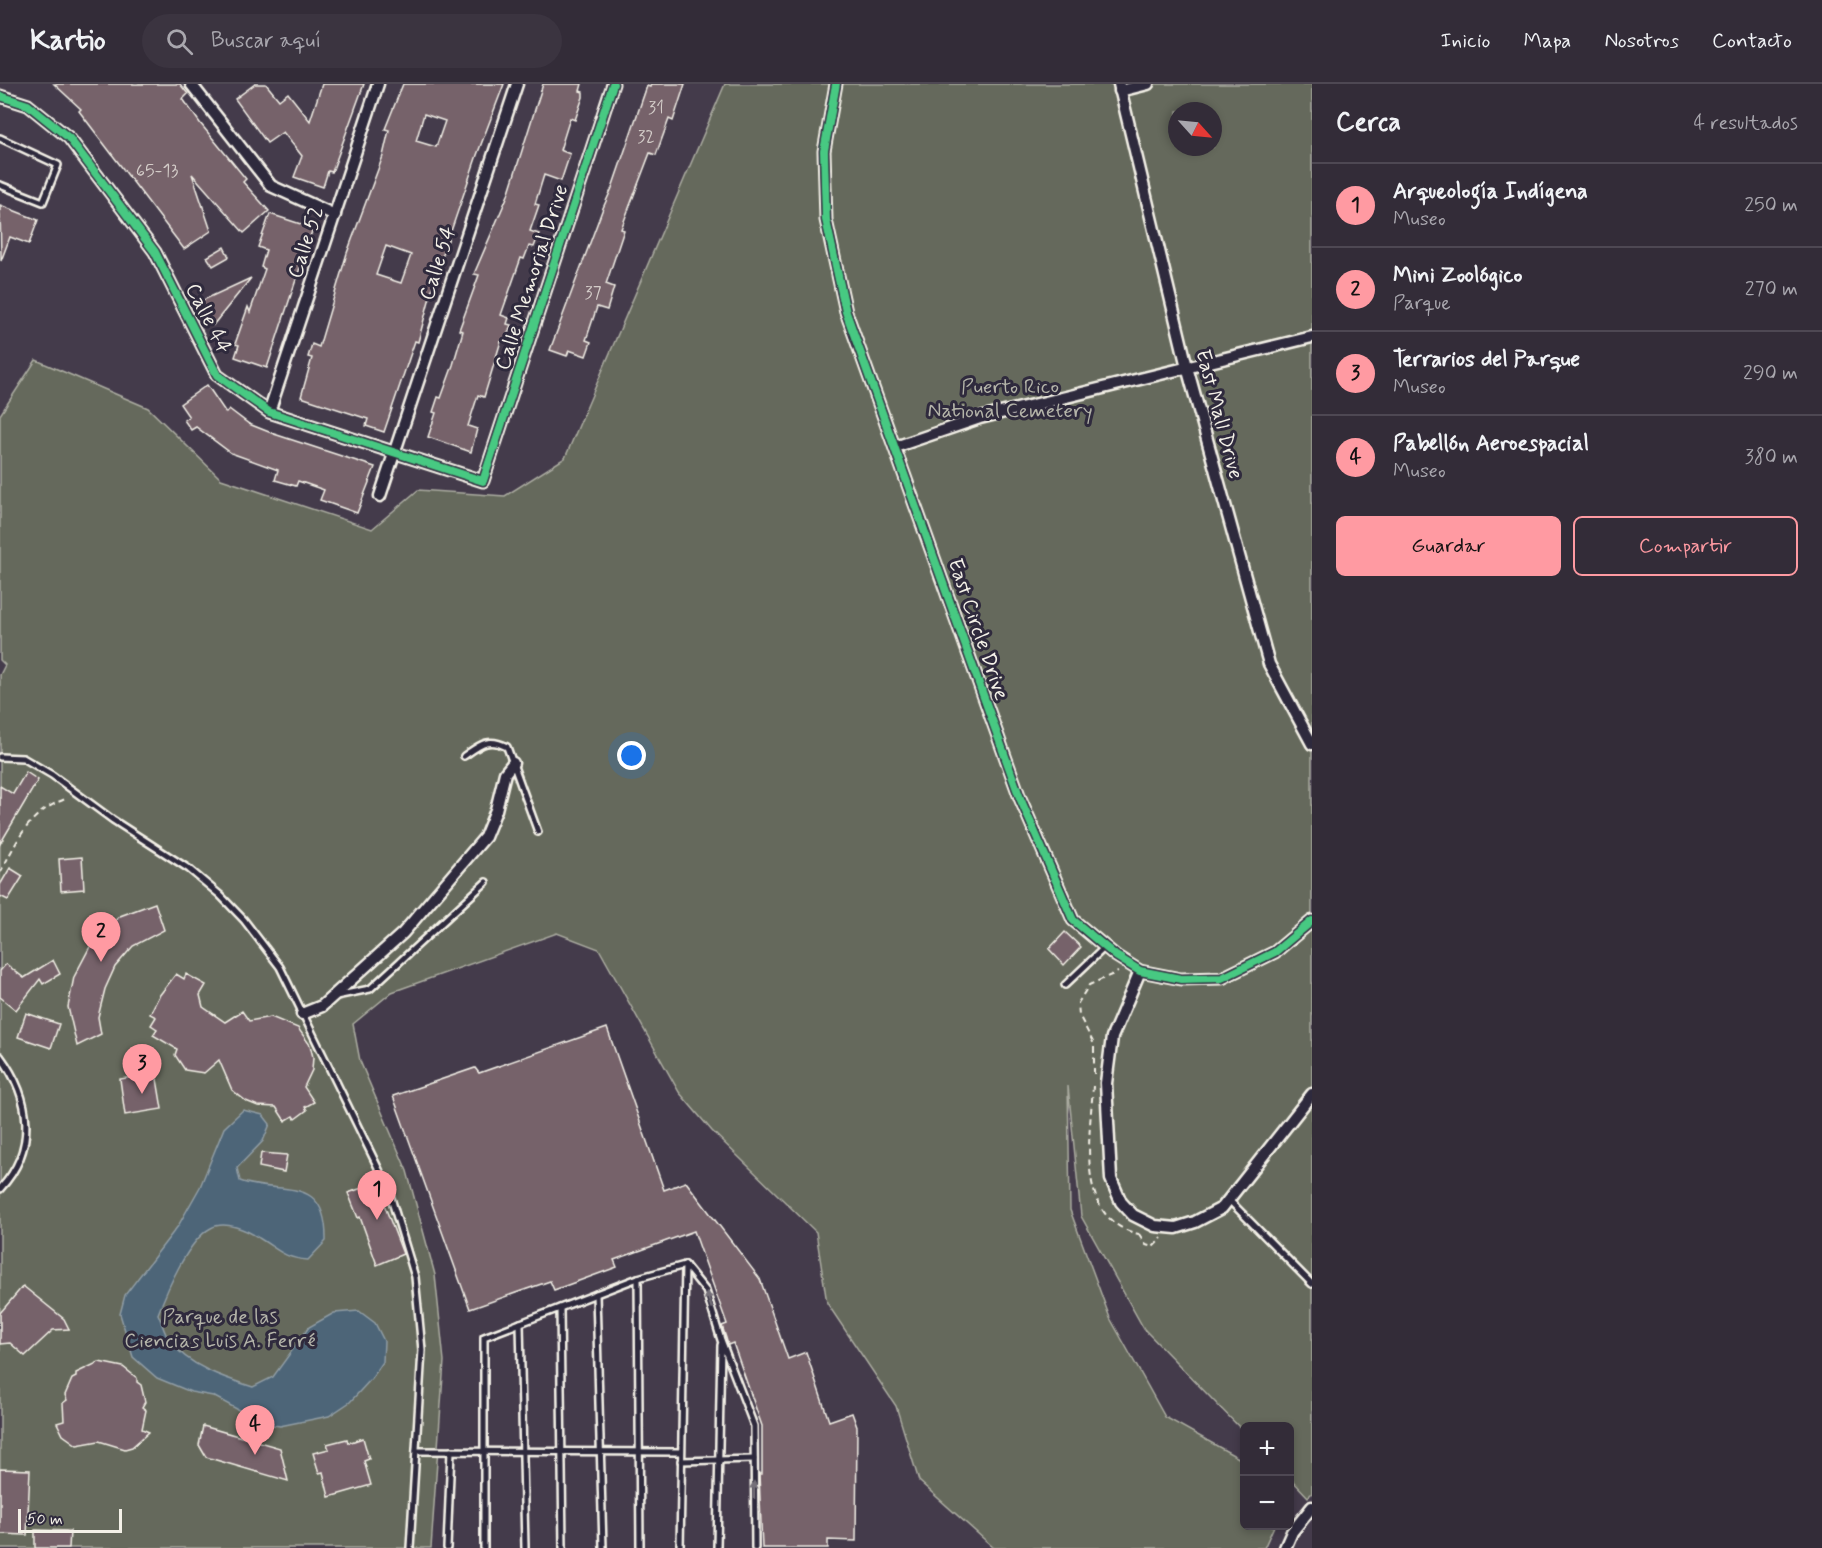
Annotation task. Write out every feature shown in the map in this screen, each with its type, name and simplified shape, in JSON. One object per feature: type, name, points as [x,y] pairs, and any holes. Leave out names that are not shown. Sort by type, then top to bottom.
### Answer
[{"type":"street","name":"Calle 52","points":[[269,412],[378,84]]},
{"type":"street","name":"Calle 54","points":[[380,496],[518,84]]},
{"type":"street","name":"Calle Memorial Drive","points":[[483,481],[614,84]]},
{"type":"street","name":"East Circle Drive","points":[[836,84],[824,152],[826,220],[846,312],[1020,798],[1073,920],[1105,947],[1140,971],[1181,979],[1222,978],[1275,952],[1310,926]]},
{"type":"street","points":[[1119,87],[1148,84]]},
{"type":"street","points":[[193,85],[271,186],[335,215]]},
{"type":"street","name":"East Mall Drive","points":[[1119,87],[1187,367],[1269,664],[1312,744]]},
{"type":"street","name":"Calle 44","points":[[0,96],[28,105],[69,138],[155,252],[217,375],[269,412],[483,481]]},
{"type":"street","points":[[895,447],[980,418],[1312,337]]},
{"type":"street","points":[[302,1014],[322,1005],[403,933],[485,837],[496,810],[505,773],[513,763]]},
{"type":"street","points":[[1140,971],[1112,1037],[1106,1083],[1111,1179],[1121,1202],[1133,1215],[1155,1226],[1176,1228],[1196,1222],[1222,1208],[1312,1094]]},
{"type":"street","points":[[1285,1548],[1292,1532],[1312,1507]]},
{"type":"lane","points":[[0,138],[58,165],[43,202],[0,185]]},
{"type":"lane","points":[[464,756],[486,741],[497,742],[507,747],[538,832]]},
{"type":"lane","points":[[0,757],[23,758],[52,775],[189,869],[220,895],[244,920],[280,967],[387,1188],[415,1277],[422,1350],[410,1548]]},
{"type":"lane","points":[[331,997],[370,989],[486,882]]},
{"type":"lane","points":[[1065,985],[1105,947]]},
{"type":"lane","points":[[0,1056],[14,1075],[27,1114],[20,1160],[0,1189]]},
{"type":"lane","points":[[1228,1199],[1312,1284]]},
{"type":"lane","points":[[484,1548],[483,1337],[638,1278],[685,1265]]},
{"type":"lane","points":[[685,1265],[706,1291],[721,1340],[754,1426],[755,1548]]},
{"type":"lane","points":[[681,1548],[685,1265]]},
{"type":"lane","points":[[638,1278],[640,1548]]},
{"type":"lane","points":[[596,1294],[603,1548]]},
{"type":"lane","points":[[560,1308],[563,1548]]},
{"type":"lane","points":[[520,1323],[525,1548]]},
{"type":"lane","points":[[717,1548],[721,1340]]},
{"type":"lane","points":[[416,1451],[681,1452]]},
{"type":"lane","points":[[447,1548],[451,1451]]},
{"type":"lane","points":[[681,1461],[754,1460]]},
{"type":"path","points":[[0,873],[26,824],[50,805],[78,795]]},
{"type":"green space","points":[[725,84],[1312,84],[1312,1493],[1308,1497],[1294,1482],[1294,1422],[1240,1422],[1240,1428],[1144,1329],[1081,1216],[1068,1086],[1070,1210],[1110,1318],[1165,1417],[1240,1459],[1240,1530],[1272,1530],[1264,1548],[994,1548],[919,1481],[896,1406],[827,1303],[816,1232],[712,1131],[679,1092],[599,949],[557,933],[392,992],[353,1024],[360,1061],[407,1171],[435,1275],[444,1361],[431,1548],[0,1548],[0,675],[5,665],[0,660],[0,415],[36,360],[148,408],[221,479],[372,529],[418,490],[505,496],[565,458]]},
{"type":"water","points":[[243,1110],[263,1115],[270,1124],[263,1141],[237,1168],[240,1181],[285,1188],[310,1196],[319,1205],[324,1219],[326,1241],[308,1260],[287,1255],[236,1227],[223,1225],[211,1228],[202,1234],[186,1254],[158,1314],[168,1338],[186,1357],[207,1370],[253,1387],[273,1377],[309,1327],[334,1313],[359,1311],[375,1323],[384,1341],[383,1362],[350,1402],[329,1416],[280,1426],[264,1424],[213,1396],[191,1392],[157,1378],[133,1357],[120,1314],[125,1295],[178,1226],[200,1187],[224,1128]]},
{"type":"building","points":[[54,84],[180,84],[188,94],[183,99],[246,179],[243,182],[269,211],[244,233],[192,174],[211,231],[184,249],[79,111],[81,109]]},
{"type":"building","points":[[255,84],[266,84],[279,100],[288,93],[310,121],[322,84],[364,84],[332,172],[328,171],[323,187],[294,177],[302,156],[283,132],[267,143],[235,99]]},
{"type":"building","points":[[403,84],[504,84],[435,278],[418,342],[415,341],[384,432],[366,426],[368,419],[301,397],[312,358],[308,357],[312,344],[319,347],[347,253],[383,156],[389,130],[385,129]],"holes":[[[424,114],[445,121],[436,147],[416,141]],[[386,246],[411,255],[401,283],[376,275]]]},
{"type":"building","points":[[543,84],[582,84],[580,91],[583,92],[583,97],[575,120],[570,118],[560,150],[570,154],[561,181],[544,175],[535,204],[539,205],[530,231],[539,234],[534,247],[529,246],[524,259],[521,258],[501,315],[509,318],[507,324],[511,325],[505,342],[501,341],[484,397],[478,395],[468,426],[477,429],[471,452],[428,437],[436,413],[433,412],[438,397],[441,398],[453,365],[463,331],[459,330],[479,275],[474,274],[508,195]]},
{"type":"building","points":[[651,84],[685,84],[673,121],[669,119],[656,155],[650,153],[621,229],[624,230],[606,284],[614,287],[607,310],[597,307],[586,340],[591,342],[586,356],[569,350],[567,356],[550,350],[612,188],[647,86],[650,87]]},
{"type":"building","points":[[0,205],[38,220],[29,244],[10,237],[1,261]]},
{"type":"building","points":[[270,214],[313,228],[267,368],[235,357],[239,345],[235,344],[248,307],[250,312],[265,269],[261,267],[266,250],[258,247]]},
{"type":"building","points":[[224,247],[229,257],[213,266],[207,257]]},
{"type":"building","points":[[251,278],[213,325],[201,301]]},
{"type":"building","points":[[207,385],[226,413],[229,409],[249,424],[274,434],[375,467],[357,513],[320,500],[324,490],[298,481],[296,486],[275,480],[278,470],[231,453],[196,427],[191,430],[184,420],[189,417],[180,404]]},
{"type":"building","points":[[26,772],[38,780],[0,844],[0,786],[13,794]]},
{"type":"building","points":[[82,857],[84,889],[61,891],[59,859]]},
{"type":"building","points":[[10,868],[23,876],[8,900],[0,896],[0,885]]},
{"type":"building","points":[[155,903],[164,930],[133,946],[115,967],[105,989],[98,1017],[101,1034],[77,1046],[68,1007],[74,977],[92,943],[120,916]]},
{"type":"building","points":[[1065,932],[1081,947],[1064,965],[1049,949]]},
{"type":"building","points":[[53,960],[60,974],[43,984],[40,979],[16,1010],[0,997],[0,971],[6,964],[24,978]]},
{"type":"building","points":[[176,974],[184,979],[186,974],[206,985],[200,995],[203,1007],[225,1022],[242,1011],[249,1021],[271,1017],[298,1028],[310,1045],[313,1057],[312,1070],[304,1087],[314,1102],[305,1107],[307,1110],[295,1119],[293,1116],[285,1121],[276,1107],[258,1106],[246,1101],[232,1090],[219,1060],[204,1073],[185,1070],[175,1055],[177,1049],[153,1035],[157,1029],[151,1025],[156,1017],[150,1014],[159,996]]},
{"type":"building","points":[[26,1013],[59,1024],[51,1048],[18,1037]]},
{"type":"building","points":[[607,1028],[664,1190],[686,1182],[760,1279],[788,1359],[806,1352],[829,1421],[852,1413],[857,1427],[856,1541],[828,1540],[828,1548],[762,1548],[759,1474],[762,1474],[762,1426],[733,1343],[728,1345],[722,1326],[727,1324],[694,1231],[614,1260],[617,1267],[554,1290],[550,1281],[470,1309],[393,1096],[475,1068],[479,1073]]},
{"type":"building","points":[[156,1073],[162,1109],[125,1115],[120,1079]]},
{"type":"building","points":[[261,1153],[287,1155],[284,1172],[259,1167]]},
{"type":"building","points":[[376,1183],[403,1254],[377,1265],[360,1217],[358,1218],[348,1193]]},
{"type":"building","points":[[23,1286],[64,1319],[69,1329],[53,1330],[25,1356],[10,1343],[0,1344],[0,1313]]},
{"type":"building","points":[[99,1362],[123,1367],[137,1378],[137,1382],[141,1385],[145,1402],[142,1407],[146,1410],[142,1429],[149,1432],[132,1447],[125,1449],[99,1441],[77,1445],[63,1435],[57,1423],[64,1421],[63,1403],[67,1400],[65,1395],[76,1373]]},
{"type":"building","points":[[203,1426],[280,1448],[288,1481],[206,1457],[199,1445]]},
{"type":"building","points":[[363,1438],[369,1459],[364,1461],[371,1485],[329,1497],[323,1472],[319,1473],[313,1453],[329,1449],[327,1444],[347,1439],[348,1443]]},
{"type":"building","points":[[0,1469],[30,1470],[27,1535],[0,1534]]},
{"type":"building","points":[[35,1530],[70,1531],[69,1548],[35,1548]]},
{"type":"cycle path","points":[[0,96],[28,105],[69,138],[155,252],[217,375],[269,412],[483,481],[613,84]]},
{"type":"cycle path","points":[[836,84],[824,151],[826,220],[846,312],[1020,798],[1073,920],[1116,956],[1140,971],[1181,979],[1222,978],[1275,952],[1312,921]]},
{"type":"place","name":"Mini Zoológico","points":[[101,962]]},
{"type":"place","name":"Terrarios del Parque","points":[[142,1094]]},
{"type":"place","name":"Arqueología Indígena","points":[[377,1220]]},
{"type":"place","name":"Pabellón Aeroespacial","points":[[255,1455]]},
{"type":"park label","name":"Puerto Rico National Cemetery","points":[[1010,398]]},
{"type":"park label","name":"Parque de las Ciencias Luis A. Ferré","points":[[220,1328]]}]
